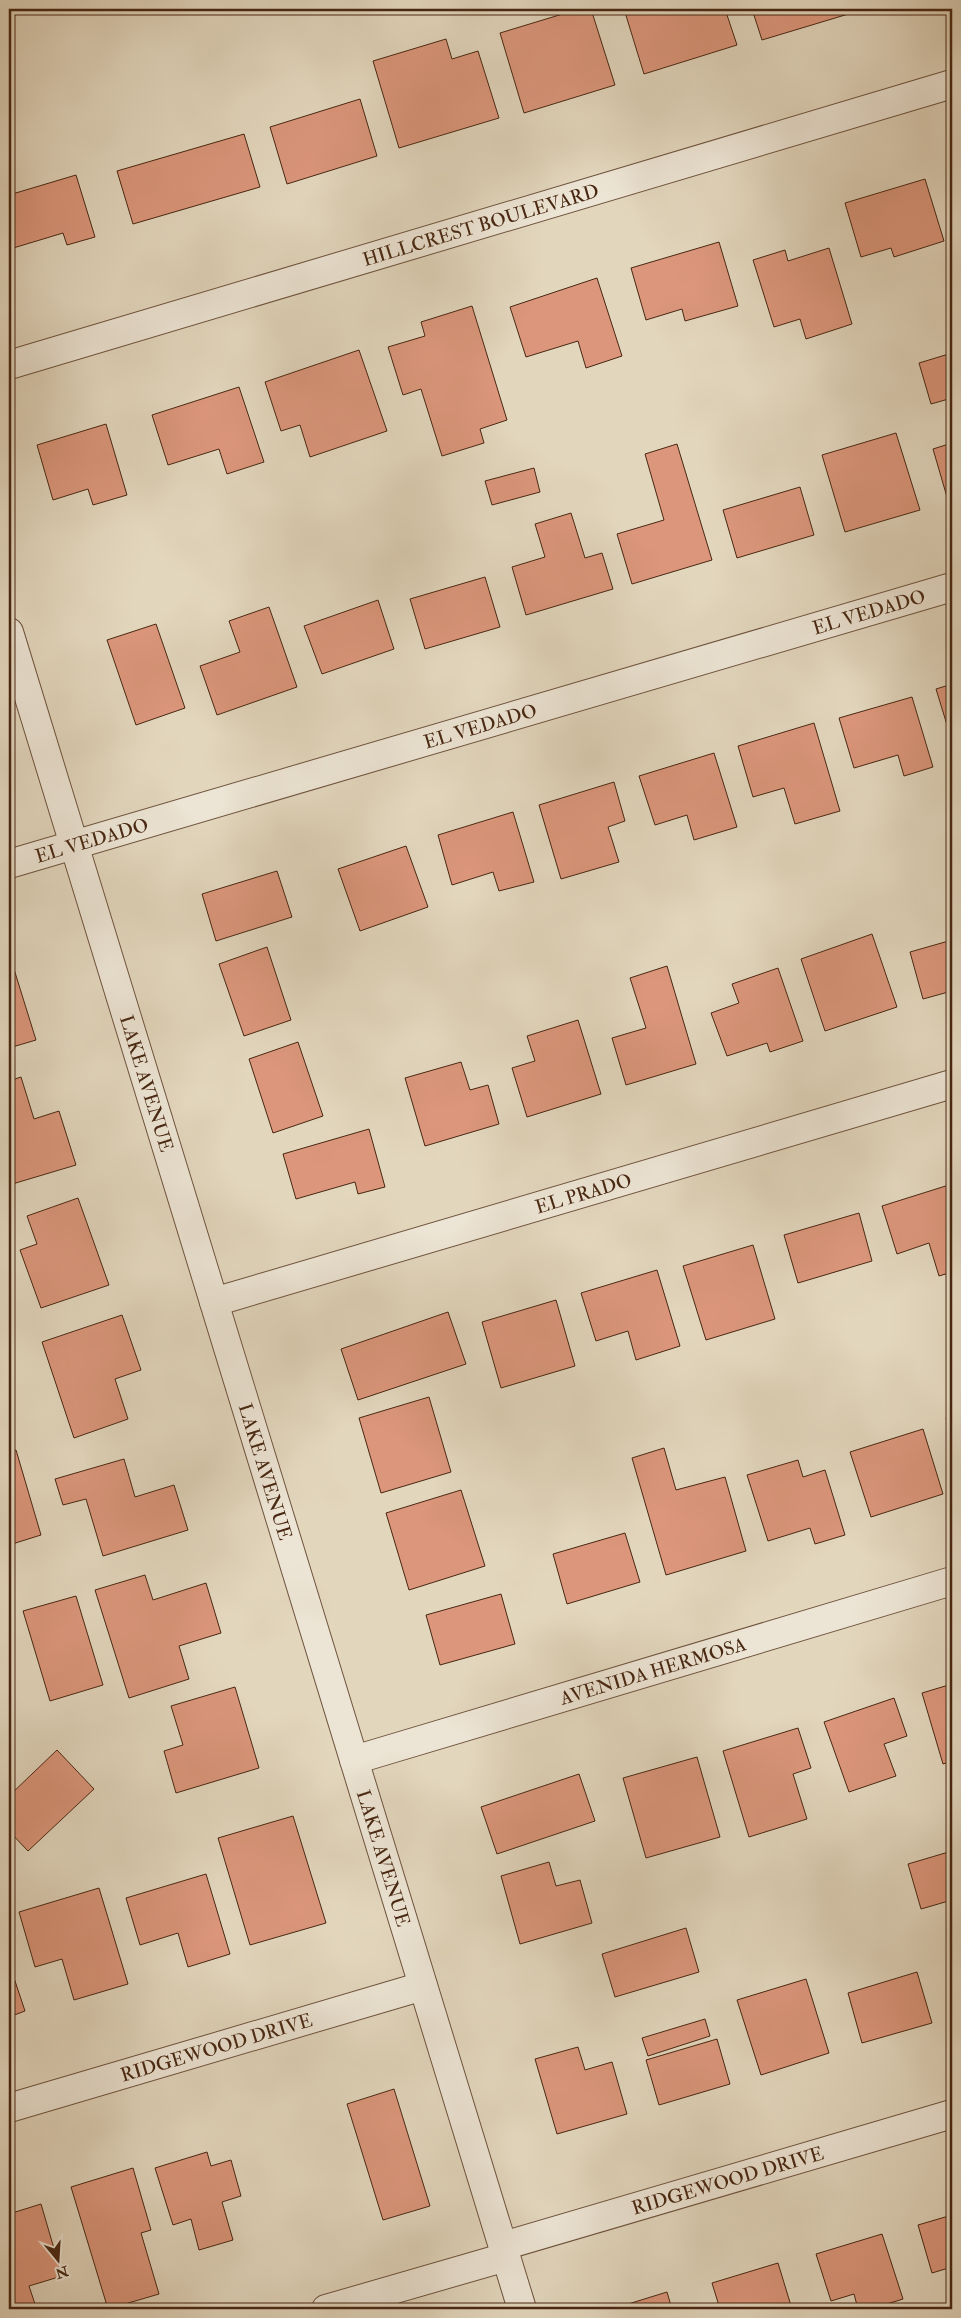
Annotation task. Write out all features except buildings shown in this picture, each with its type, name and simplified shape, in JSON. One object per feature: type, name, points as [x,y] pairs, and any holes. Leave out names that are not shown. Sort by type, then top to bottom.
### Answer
[{"type":"street","name":"HILLCREST BOULEVARD","points":[[9,365],[952,84]]},
{"type":"street","name":"EL VEDADO","points":[[9,864],[952,587]]},
{"type":"street","name":"LAKE AVENUE","points":[[9,632],[522,2309]]},
{"type":"street","name":"EL PRADO","points":[[214,1302],[952,1084]]},
{"type":"street","name":"AVENIDA HERMOSA","points":[[354,1760],[952,1581]]},
{"type":"street","name":"RIDGEWOOD DRIVE","points":[[9,2108],[423,1986]]},
{"type":"street","name":"RIDGEWOOD DRIVE","points":[[326,2309],[952,2114]]}]
